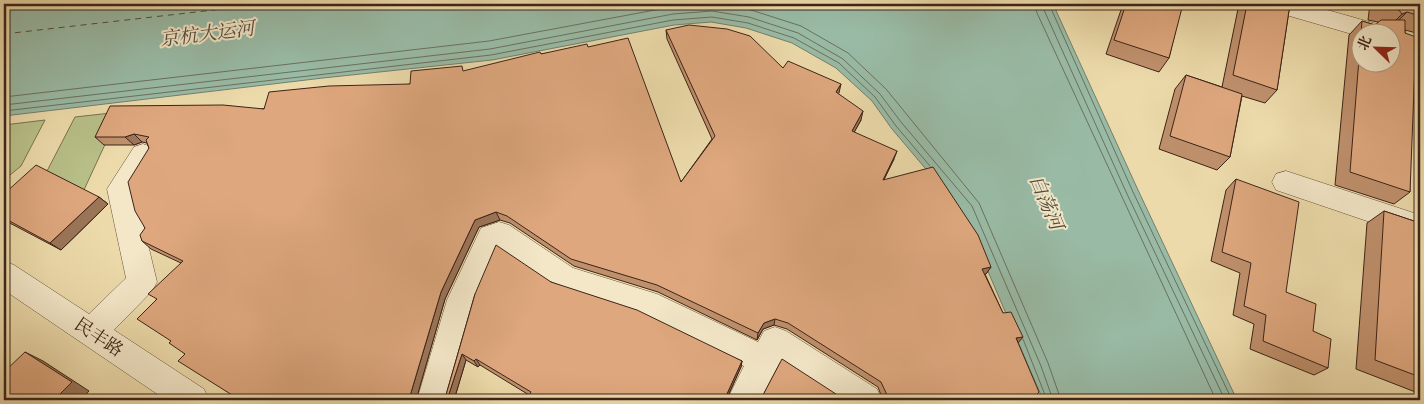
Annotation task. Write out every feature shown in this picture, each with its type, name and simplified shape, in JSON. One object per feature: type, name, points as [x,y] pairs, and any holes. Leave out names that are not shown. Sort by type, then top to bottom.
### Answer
[{"type":"street","points":[[1277,4],[1334,12],[1355,22]]},
{"type":"street","points":[[91,332],[142,282],[121,189],[143,155]]},
{"type":"street","points":[[1286,182],[1420,227]]},
{"type":"street","points":[[433,400],[462,300],[491,237],[499,234],[564,278],[646,304],[764,360]]},
{"type":"street","name":"民丰路","points":[[4,274],[194,400]]},
{"type":"street","points":[[743,400],[764,360],[776,342],[866,400]]},
{"type":"green space","points":[[120,112],[83,192],[46,173],[75,117]]},
{"type":"green space","points":[[45,120],[21,166],[4,180],[4,125]]},
{"type":"water","points":[[4,4],[1053,4],[1237,400],[1043,400],[963,213],[892,129],[872,101],[836,68],[792,43],[746,28],[711,22],[674,25],[492,60],[4,116]]},
{"type":"building","points":[[1126,4],[1183,4],[1169,58],[1114,40]]},
{"type":"building","points":[[1247,4],[1290,4],[1277,90],[1233,75]]},
{"type":"building","points":[[1382,4],[1420,4],[1420,16],[1407,12],[1402,14],[1399,10]]},
{"type":"building","points":[[1381,20],[1405,20],[1405,33],[1416,37],[1410,192],[1350,172],[1358,72],[1402,72],[1402,22],[1379,22]]},
{"type":"building","points":[[689,25],[727,29],[750,36],[783,68],[788,61],[841,84],[836,92],[863,111],[852,131],[897,151],[883,180],[933,167],[978,235],[991,267],[982,269],[1003,313],[1011,312],[1023,337],[1016,338],[1039,392],[1032,400],[526,400],[531,392],[476,359],[474,361],[462,354],[447,400],[240,400],[178,361],[185,354],[169,343],[171,341],[137,319],[157,299],[148,294],[183,261],[142,241],[140,235],[145,228],[135,211],[128,182],[149,148],[146,140],[149,137],[134,134],[125,137],[95,137],[110,106],[223,105],[264,109],[269,92],[329,86],[410,84],[411,71],[462,66],[463,71],[540,52],[541,54],[587,44],[588,47],[628,38],[681,182],[715,136],[666,30]],"holes":[[[496,212],[507,216],[571,259],[657,285],[758,333],[764,323],[775,319],[788,323],[881,382],[887,395],[839,396],[782,359],[763,395],[726,396],[742,361],[637,310],[551,282],[496,245],[475,294],[446,395],[410,396],[441,292],[475,220]]]},
{"type":"building","points":[[1186,75],[1242,94],[1230,157],[1170,136]]},
{"type":"building","points":[[36,165],[99,197],[50,243],[4,218],[4,194]]},
{"type":"building","points":[[1236,179],[1299,202],[1286,292],[1316,304],[1313,331],[1331,339],[1328,368],[1263,341],[1266,315],[1244,306],[1251,263],[1222,252]]},
{"type":"building","points":[[1384,211],[1420,223],[1420,377],[1375,360]]},
{"type":"building","points":[[25,352],[72,382],[54,400],[4,400],[4,372]]},
{"type":"ferry route","points":[[4,34],[266,4]]},
{"type":"water label","name":"京杭大运河","points":[[207,33]]},
{"type":"water label","name":"白荡河","points":[[1047,202]]}]
